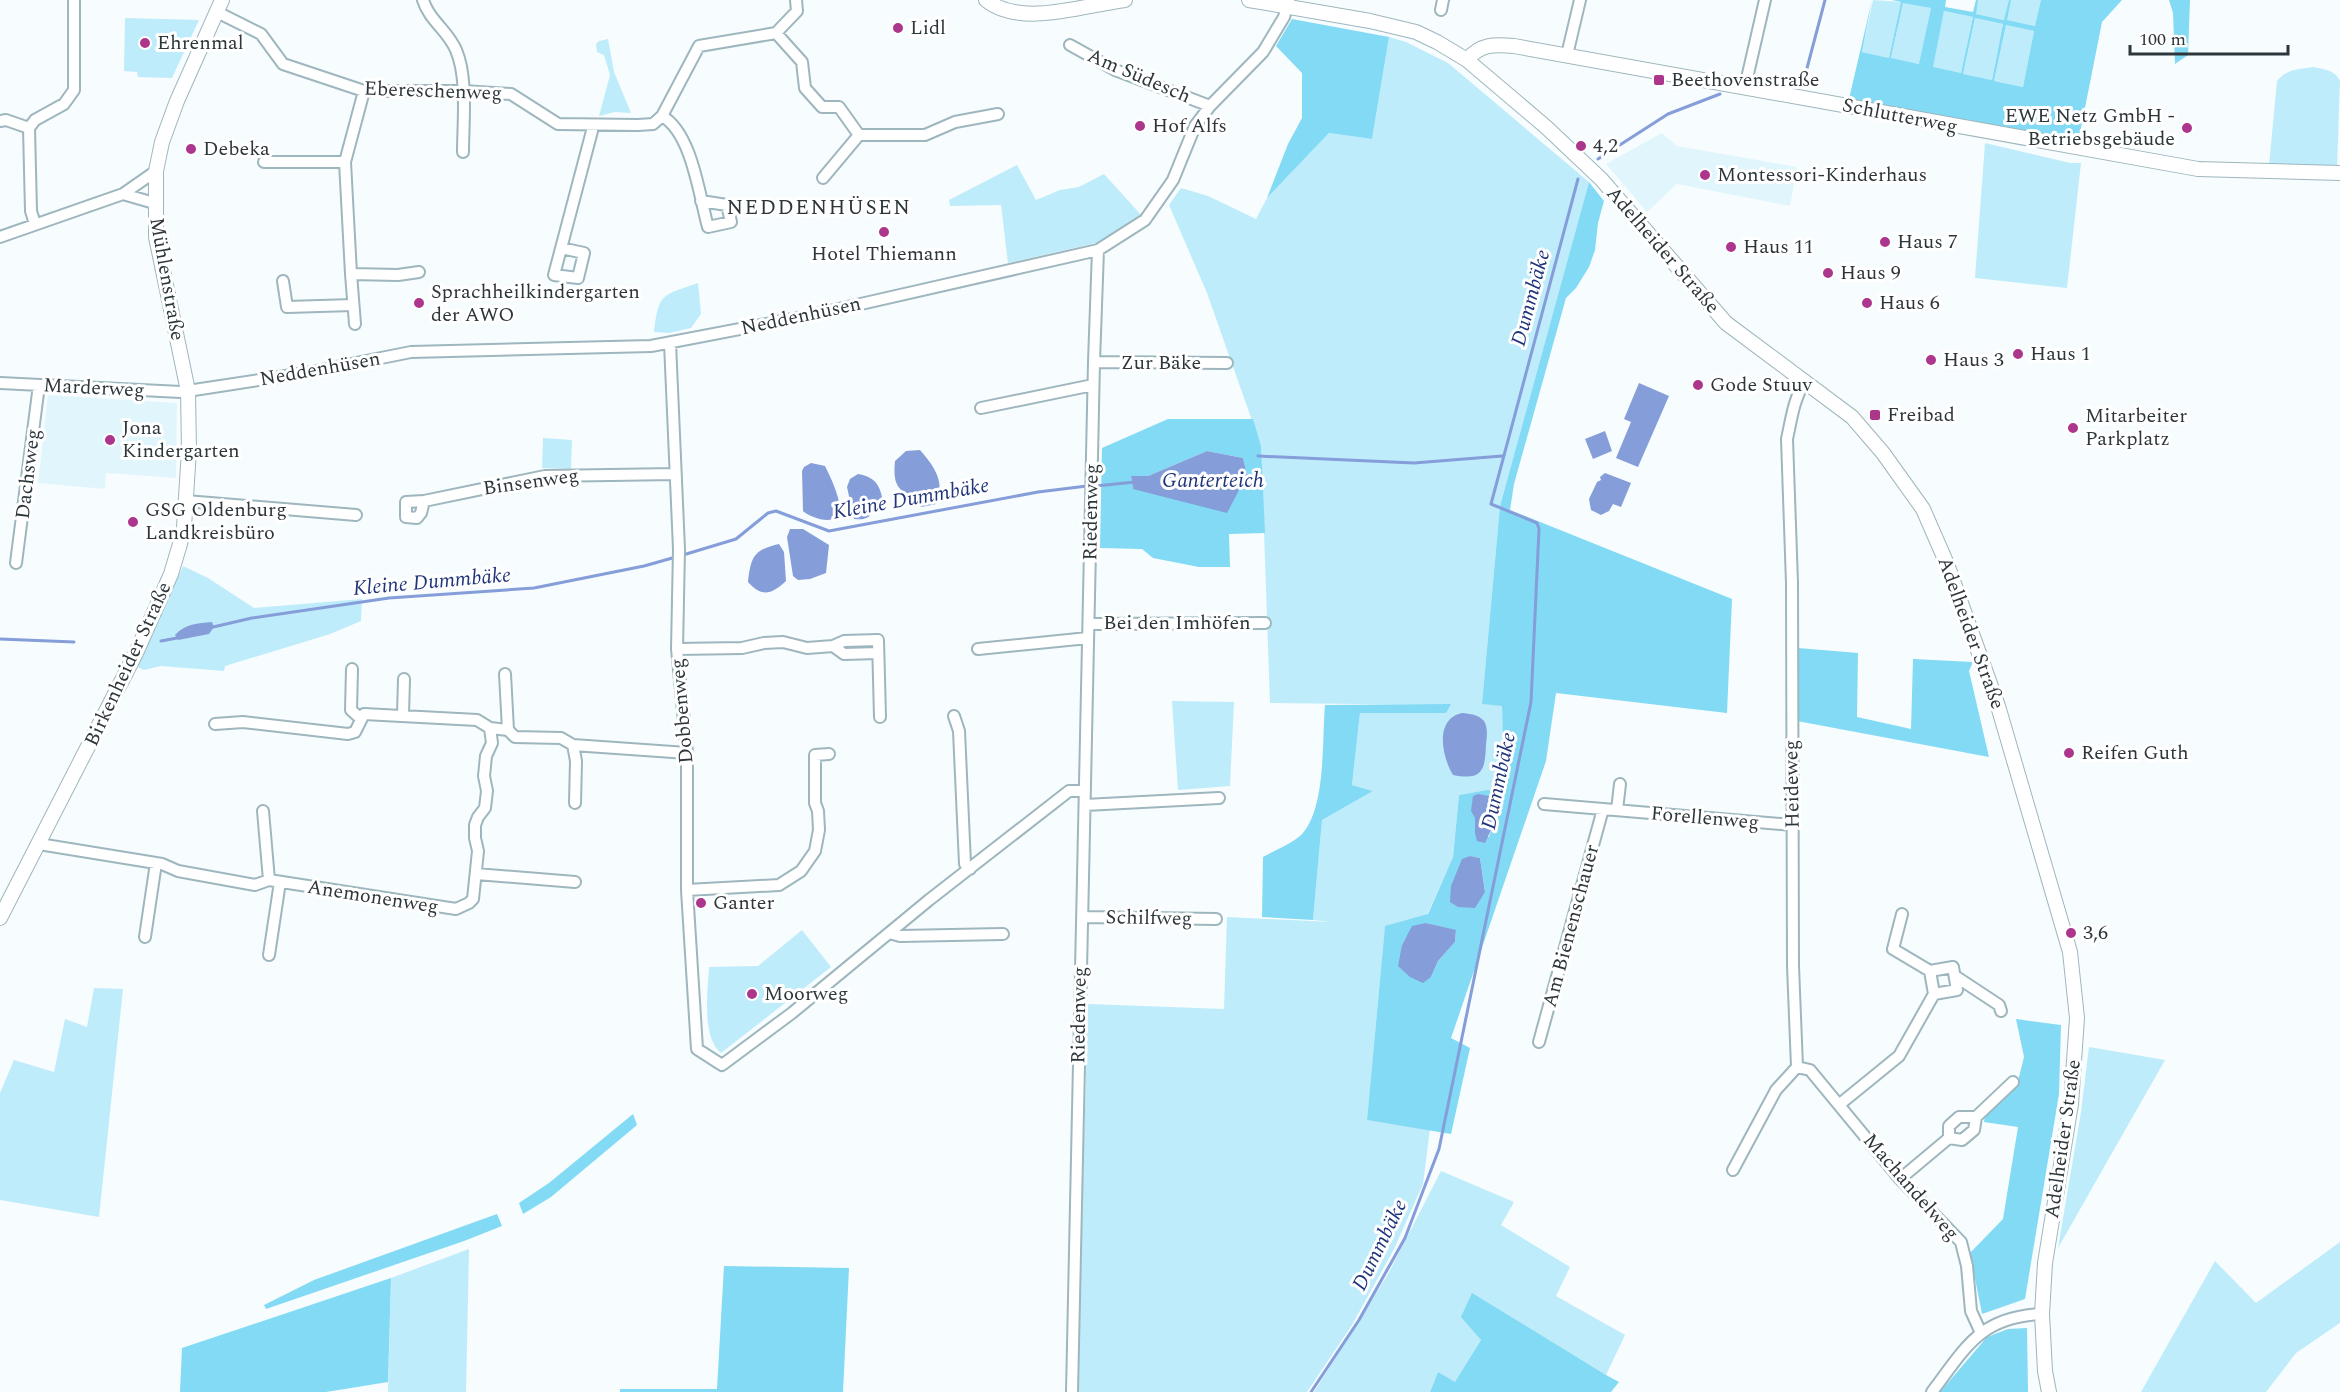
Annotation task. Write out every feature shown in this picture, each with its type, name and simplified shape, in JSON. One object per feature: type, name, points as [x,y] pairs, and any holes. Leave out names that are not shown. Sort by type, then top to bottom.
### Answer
[{"type":"street","points":[[35,224],[31,211],[29,128],[34,120],[64,104],[74,90],[74,0]]},
{"type":"street","points":[[423,0],[426,10],[448,36],[457,51],[463,91],[463,152]]},
{"type":"street","points":[[701,201],[687,149],[671,122],[662,116],[699,46],[776,33],[797,11],[796,0]]},
{"type":"street","points":[[986,0],[1010,12],[1032,14],[1125,0]]},
{"type":"street","name":"Adelheider Straße","points":[[1249,0],[1289,3],[1416,32],[1467,60],[1546,127],[1601,179],[1726,322],[1852,417],[1883,453],[1923,508],[1947,564],[1998,706],[2070,952],[2077,1018],[2071,1104],[2044,1263],[2042,1314],[2045,1371],[2049,1392]]},
{"type":"street","points":[[1567,55],[1580,0]]},
{"type":"street","points":[[1745,87],[1765,0]]},
{"type":"street","name":"Neddenhüsen","points":[[188,391],[311,372],[411,352],[670,343],[808,316],[1098,250],[1145,220],[1173,180],[1196,126],[1210,106],[1263,51],[1276,32],[1289,3]]},
{"type":"street","name":"Ebereschenweg","points":[[220,6],[261,34],[284,64],[364,91],[463,91],[511,94],[558,124],[653,124],[662,116]]},
{"type":"street","name":"Mühlenstraße","points":[[188,391],[156,237],[154,203],[156,171],[162,142],[177,101],[220,6]]},
{"type":"street","points":[[776,33],[802,62],[805,88],[822,107],[839,107],[859,135]]},
{"type":"street","name":"Schlutterweg","points":[[1467,60],[1473,53],[1491,44],[1567,55],[2198,169],[2340,173]]},
{"type":"street","name":"Am Südesch","points":[[1070,45],[1115,70],[1210,106]]},
{"type":"street","points":[[355,324],[345,162],[364,91]]},
{"type":"street","points":[[859,135],[925,135],[955,122],[998,114]]},
{"type":"street","points":[[0,121],[6,120],[29,128]]},
{"type":"street","points":[[561,248],[592,125]]},
{"type":"street","points":[[823,178],[859,135]]},
{"type":"street","points":[[264,162],[345,162]]},
{"type":"street","points":[[0,237],[123,194],[156,171]]},
{"type":"street","points":[[123,194],[154,203]]},
{"type":"street","name":"Riedenweg","points":[[1072,1392],[1093,385],[1098,250]]},
{"type":"street","points":[[351,274],[398,275],[419,272]]},
{"type":"street","points":[[283,281],[287,307],[353,304]]},
{"type":"street","name":"Dobbenweg","points":[[670,343],[679,549],[677,649],[687,753],[687,890],[697,1049],[722,1065],[792,1013],[889,933]]},
{"type":"street","name":"Zur Bäke","points":[[1094,362],[1227,363]]},
{"type":"street","name":"Heideweg","points":[[1797,1067],[1793,966],[1792,583],[1787,439],[1801,387],[1805,382]]},
{"type":"street","name":"Marderweg","points":[[0,383],[188,391]]},
{"type":"street","name":"Dachsweg","points":[[16,563],[39,385]]},
{"type":"street","points":[[981,408],[1093,385]]},
{"type":"street","name":"Birkenheider Straße","points":[[0,918],[98,731],[158,606],[175,564],[184,527],[186,501],[189,451],[188,391]]},
{"type":"street","name":"Binsenweg","points":[[424,501],[545,476],[675,474]]},
{"type":"street","points":[[186,501],[356,515]]},
{"type":"street","name":"Bei den Imhöfen","points":[[1089,624],[1265,622]]},
{"type":"street","points":[[978,649],[1089,638]]},
{"type":"street","points":[[677,649],[742,648],[783,642],[807,648],[833,646],[844,641],[878,640],[880,717]]},
{"type":"street","points":[[352,669],[351,710],[360,718]]},
{"type":"street","points":[[505,674],[508,730]]},
{"type":"street","points":[[403,716],[404,679]]},
{"type":"street","points":[[215,724],[243,722],[348,734],[355,732],[364,714],[477,720],[490,728],[508,730],[515,736],[561,738],[573,745],[687,753]]},
{"type":"street","points":[[954,716],[959,731],[965,864],[970,869]]},
{"type":"street","name":"Anemonenweg","points":[[39,844],[156,863],[178,871],[255,885],[274,881],[456,909],[469,903],[473,898],[478,851],[475,838],[476,825],[478,817],[485,808],[487,791],[484,776],[486,756],[492,743],[490,728]]},
{"type":"street","points":[[573,745],[576,761],[574,803]]},
{"type":"street","points":[[687,890],[778,885],[801,871],[815,851],[819,830],[818,811],[814,803],[814,755],[829,754]]},
{"type":"street","points":[[1617,810],[1620,784]]},
{"type":"street","points":[[889,933],[1069,791],[1085,791]]},
{"type":"street","points":[[1084,805],[1219,798]]},
{"type":"street","name":"Forellenweg","points":[[1544,804],[1793,825]]},
{"type":"street","name":"Am Bienenschauer","points":[[1539,1041],[1603,809]]},
{"type":"street","name":"Anemonenweg","points":[[263,812],[274,881],[269,955]]},
{"type":"street","points":[[145,937],[156,863]]},
{"type":"street","points":[[476,874],[575,882]]},
{"type":"street","points":[[1902,914],[1893,949],[1930,971],[1953,967],[1957,990],[1934,993]]},
{"type":"street","name":"Schilfweg","points":[[1082,917],[1216,919]]},
{"type":"street","points":[[889,933],[900,936],[1003,933]]},
{"type":"street","points":[[1840,1104],[1899,1056],[1934,993],[1930,971]]},
{"type":"street","points":[[1955,976],[1999,1005],[2001,1011]]},
{"type":"street","points":[[1733,1170],[1776,1090],[1797,1067]]},
{"type":"street","name":"Machandelweg","points":[[1797,1067],[1810,1070],[1900,1179],[1961,1242],[1967,1266],[1971,1311],[1981,1333]]},
{"type":"street","points":[[1949,1138],[1962,1140],[1974,1130],[1976,1117],[2013,1082]]},
{"type":"street","points":[[1900,1179],[1949,1138],[1950,1126],[1959,1117],[1976,1117]]},
{"type":"street","points":[[1932,1392],[1964,1350],[1981,1333],[2006,1319],[2042,1314]]},
{"type":"shaded area","points":[[1872,0],[1862,52],[1889,58],[1901,2],[1892,0],[1946,0],[1945,7],[1973,12],[1976,0],[1978,0],[1976,14],[2004,20],[2009,0],[2011,0],[2007,20],[2035,26],[2041,0],[2122,0],[2102,22],[2080,133],[2052,137],[1849,99]],"holes":[[[1903,3],[1931,8],[1919,64],[1891,58]],[[1944,11],[1973,17],[1961,73],[1933,67]],[[1975,18],[2003,24],[1992,80],[1963,74]],[[2006,25],[2034,31],[2023,87],[1994,81]]]},
{"type":"shaded area","points":[[1873,0],[1901,2],[1889,58],[1862,52]]},
{"type":"shaded area","points":[[1978,0],[2009,0],[2005,20],[1975,14]]},
{"type":"shaded area","points":[[2011,0],[2041,0],[2036,26],[2006,20]]},
{"type":"shaded area","points":[[2169,0],[2190,0],[2188,55],[2175,64],[2173,13]]},
{"type":"shaded area","points":[[1903,2],[1931,8],[1920,64],[1891,59]]},
{"type":"shaded area","points":[[1944,11],[1973,17],[1961,73],[1932,68]]},
{"type":"shaded area","points":[[125,18],[199,20],[172,78],[138,77],[137,72],[124,71]]},
{"type":"shaded area","points":[[1975,18],[2003,24],[1992,80],[1963,74]]},
{"type":"shaded area","points":[[1292,19],[1389,37],[1372,139],[1329,133],[1267,198],[1288,144],[1302,118],[1302,73],[1276,46]]},
{"type":"shaded area","points":[[2006,25],[2034,31],[2023,87],[1994,81]]},
{"type":"shaded area","points":[[1389,37],[1406,42],[1448,63],[1589,182],[1500,506],[1482,704],[1502,705],[1504,787],[1459,795],[1453,857],[1427,915],[1385,927],[1367,1120],[1430,1129],[1423,1184],[1394,1249],[1352,1325],[1307,1392],[1077,1392],[1088,1004],[1224,1009],[1227,917],[1332,922],[1313,920],[1322,820],[1373,791],[1352,785],[1360,713],[1445,713],[1450,705],[1270,703],[1261,446],[1207,293],[1169,205],[1181,188],[1208,196],[1256,219],[1267,198],[1329,133],[1372,139]]},
{"type":"shaded area","points":[[608,39],[614,72],[631,113],[615,112],[599,116],[610,75],[604,55],[597,52],[596,44]]},
{"type":"shaded area","points":[[2313,67],[2332,72],[2340,81],[2337,167],[2269,165],[2277,81],[2289,72]]},
{"type":"shaded area","name":"Montessori-Kinderhaus","points":[[1662,133],[1677,146],[1797,167],[1790,206],[1677,184],[1647,212],[1606,164]]},
{"type":"shaded area","points":[[1985,143],[2070,163],[2081,163],[2067,288],[1975,278]]},
{"type":"shaded area","points":[[1017,165],[1036,200],[1060,190],[1079,187],[1104,174],[1142,216],[1096,243],[1008,263],[1001,205],[950,206],[949,200]]},
{"type":"shaded area","points":[[1589,182],[1604,201],[1598,223],[1595,250],[1589,267],[1576,288],[1566,298],[1514,484],[1510,510],[1732,599],[1727,713],[1556,693],[1546,761],[1451,1038],[1470,1048],[1451,1134],[1367,1120],[1385,926],[1428,914],[1453,857],[1459,795],[1504,787],[1502,706],[1482,704],[1500,506]],"holes":[[[1500,798],[1489,837],[1475,833],[1475,818]],[[1469,856],[1480,858],[1485,891],[1477,902]],[[1426,923],[1456,931],[1455,942],[1438,961],[1431,977],[1402,945],[1407,936]]]},
{"type":"shaded area","points":[[698,283],[701,314],[691,328],[669,333],[654,332],[658,309],[664,297]]},
{"type":"shaded area","name":"Jona Kindergarten","points":[[48,395],[177,403],[176,478],[106,473],[105,489],[38,483]]},
{"type":"shaded area","points":[[1168,419],[1253,419],[1261,446],[1265,533],[1229,534],[1230,567],[1199,567],[1153,558],[1142,549],[1100,548],[1102,448]],"holes":[[[1207,451],[1243,458],[1247,475],[1133,489],[1131,476],[1148,476]]]},
{"type":"shaded area","points":[[543,438],[572,440],[571,469],[542,468]]},
{"type":"shaded area","points":[[183,566],[208,578],[254,608],[362,599],[361,621],[330,634],[225,666],[224,671],[161,666],[144,670],[137,667]]},
{"type":"shaded area","points":[[1798,648],[1858,653],[1857,717],[1911,729],[1913,659],[1973,662],[1969,671],[1989,757],[1797,721]]},
{"type":"shaded area","points":[[1172,701],[1234,702],[1230,786],[1178,790]]},
{"type":"shaded area","points":[[1451,704],[1446,713],[1360,713],[1352,785],[1373,791],[1322,820],[1313,920],[1262,917],[1263,857],[1299,837],[1316,807],[1321,772],[1325,705]]},
{"type":"shaded area","name":"Moorweg","points":[[802,930],[831,967],[721,1053],[715,1046],[708,1025],[709,967],[758,966]]},
{"type":"shaded area","points":[[94,988],[123,989],[99,1217],[0,1200],[0,1093],[14,1060],[54,1072],[65,1019],[87,1027]]},
{"type":"shaded area","points":[[2016,1019],[2061,1025],[2059,1094],[2025,1299],[1982,1314],[1970,1253],[2003,1219],[2018,1127],[1984,1122],[1985,1115],[2017,1085],[2024,1057]]},
{"type":"shaded area","points":[[2089,1047],[2165,1060],[2058,1248],[2081,1112]]},
{"type":"shaded area","points":[[633,1114],[637,1125],[551,1197],[523,1214],[519,1203],[549,1183]]},
{"type":"shaded area","points":[[1441,1171],[1514,1202],[1501,1225],[1570,1267],[1556,1296],[1625,1335],[1606,1375],[1472,1294],[1481,1340],[1455,1383],[1438,1372],[1430,1392],[1314,1392],[1388,1274]]},
{"type":"shaded area","points":[[497,1214],[502,1226],[464,1241],[266,1309],[264,1305],[314,1280]]},
{"type":"shaded area","points":[[2340,1242],[2340,1323],[2296,1353],[2266,1392],[2141,1392],[2215,1261],[2256,1303]]},
{"type":"shaded area","points":[[469,1249],[466,1392],[388,1392],[391,1278]]},
{"type":"shaded area","points":[[724,1266],[849,1268],[843,1392],[620,1392],[620,1389],[717,1389]]},
{"type":"shaded area","points":[[391,1278],[388,1382],[326,1392],[180,1392],[182,1348]]},
{"type":"shaded area","points":[[1472,1293],[1619,1382],[1611,1392],[1430,1392],[1438,1372],[1455,1382],[1481,1340],[1461,1317]]},
{"type":"shaded area","points":[[2027,1328],[2028,1392],[1940,1392],[1987,1337],[2008,1329]]},
{"type":"water","points":[[1639,383],[1669,396],[1638,467],[1616,458],[1631,422],[1624,419]]},
{"type":"water","points":[[1605,431],[1612,451],[1593,459],[1585,439]]},
{"type":"water","points":[[920,450],[934,468],[940,489],[936,504],[921,507],[897,484],[894,471],[895,461],[906,451]]},
{"type":"water","name":"Ganterteich","points":[[1207,451],[1243,458],[1247,475],[1227,513],[1133,489],[1131,476],[1148,476]]},
{"type":"water","points":[[811,463],[825,466],[840,507],[836,518],[819,519],[803,511],[802,471]]},
{"type":"water","points":[[1605,473],[1631,483],[1621,507],[1613,504],[1609,511],[1601,515],[1591,510],[1589,499],[1597,482],[1601,480],[1600,477]]},
{"type":"water","points":[[858,474],[871,478],[878,486],[884,509],[874,511],[868,517],[854,519],[847,487],[850,479]]},
{"type":"water","points":[[790,529],[803,529],[829,545],[826,573],[810,579],[798,580],[793,576],[787,537]]},
{"type":"water","points":[[779,544],[784,552],[786,581],[772,591],[762,592],[748,582],[750,566],[759,552]]},
{"type":"water","points":[[212,622],[214,627],[209,634],[178,640],[175,635],[187,626]]},
{"type":"water","points":[[1462,713],[1479,717],[1484,721],[1487,729],[1483,767],[1476,775],[1471,776],[1453,775],[1444,749],[1444,731],[1447,723]]},
{"type":"water","points":[[1478,794],[1500,798],[1493,826],[1485,843],[1477,841],[1475,818],[1471,811],[1473,796]]},
{"type":"water","points":[[1470,856],[1480,858],[1485,892],[1475,908],[1458,907],[1450,902],[1451,886],[1462,859]]},
{"type":"water","points":[[1426,923],[1456,930],[1455,942],[1438,961],[1431,977],[1423,983],[1410,977],[1398,966],[1402,945],[1412,926]]},
{"type":"waterway","name":"Dummbäke","points":[[1802,87],[1825,0]]},
{"type":"waterway","name":"Dummbäke","points":[[1598,159],[1668,114],[1720,94]]},
{"type":"waterway","name":"Dummbäke","points":[[1311,1392],[1359,1320],[1405,1238],[1439,1149],[1531,702],[1539,529],[1537,523],[1491,504],[1578,179]]},
{"type":"waterway","name":"Kleine Dummbäke","points":[[1258,456],[1414,463],[1502,456]]},
{"type":"waterway","name":"Kleine Dummbäke","points":[[1096,486],[1135,482]]},
{"type":"waterway","name":"Kleine Dummbäke","points":[[683,555],[736,539],[768,513],[776,511],[829,531],[1038,492],[1087,486]]},
{"type":"waterway","name":"Kleine Dummbäke","points":[[213,627],[252,618],[389,598],[534,588],[644,566],[676,557]]},
{"type":"waterway","points":[[161,641],[177,638]]},
{"type":"waterway","points":[[0,639],[74,642]]},
{"type":"place","name":"Lidl","points":[[898,28]]},
{"type":"place","name":"Ehrenmal","points":[[145,43]]},
{"type":"place","name":"Beethovenstraße","points":[[1659,80]]},
{"type":"place","name":"Hof Alfs","points":[[1140,126]]},
{"type":"place","name":"EWE Netz GmbH - Betriebsgebäude","points":[[2187,128]]},
{"type":"place","name":"4,2","points":[[1581,146]]},
{"type":"place","name":"Debeka","points":[[191,149]]},
{"type":"place","name":"Montessori-Kinderhaus","points":[[1705,175]]},
{"type":"place","name":"Hotel Thiemann","points":[[884,232]]},
{"type":"place","name":"Haus 7","points":[[1885,242]]},
{"type":"place","name":"Haus 11","points":[[1731,247]]},
{"type":"place","name":"Haus 9","points":[[1828,273]]},
{"type":"place","name":"Sprachheilkindergarten der AWO","points":[[419,303]]},
{"type":"place","name":"Haus 6","points":[[1867,303]]},
{"type":"place","name":"Haus 1","points":[[2018,354]]},
{"type":"place","name":"Haus 3","points":[[1931,360]]},
{"type":"place","name":"Gode Stuuv","points":[[1698,385]]},
{"type":"place","name":"Freibad","points":[[1875,415]]},
{"type":"place","name":"Mitarbeiter Parkplatz","points":[[2073,428]]},
{"type":"place","name":"Jona Kindergarten","points":[[110,440]]},
{"type":"place","name":"GSG Oldenburg Landkreisbüro","points":[[133,522]]},
{"type":"place","name":"Reifen Guth","points":[[2069,753]]},
{"type":"place","name":"Ganter","points":[[701,903]]},
{"type":"place","name":"3,6","points":[[2071,933]]},
{"type":"place","name":"Moorweg","points":[[752,994]]},
{"type":"district","name":"NEDDENHÜSEN","points":[[819,208]]}]
